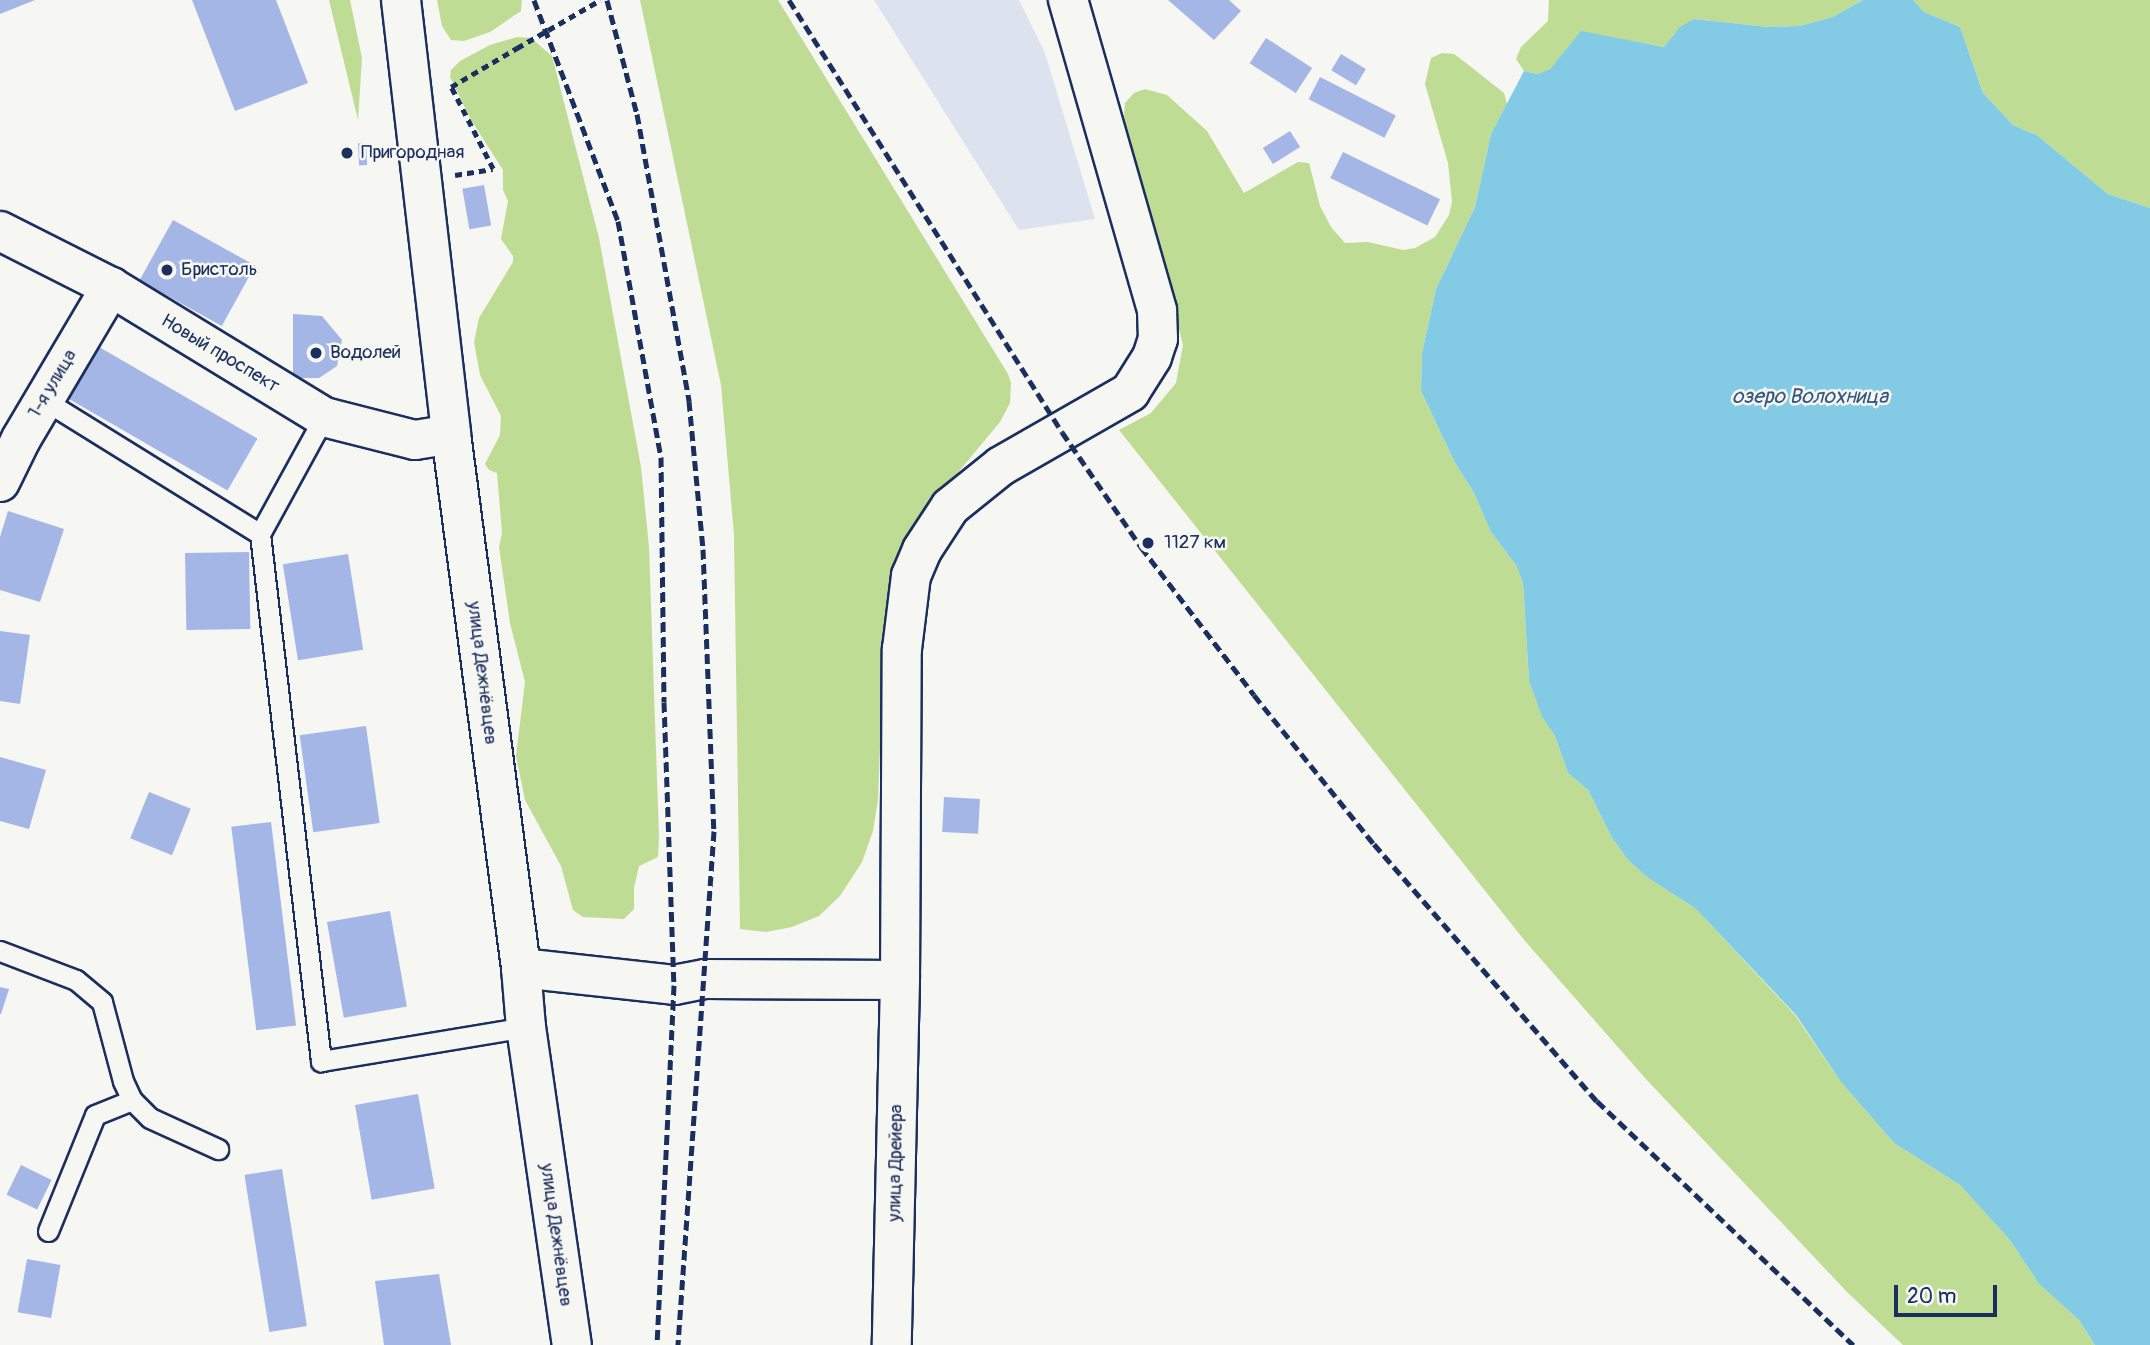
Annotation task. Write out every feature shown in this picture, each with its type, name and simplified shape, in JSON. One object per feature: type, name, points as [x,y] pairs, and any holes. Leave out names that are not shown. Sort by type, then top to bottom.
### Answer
[{"type":"street","name":"улица Дежнёвцев","points":[[401,0],[451,435],[521,968],[526,1027],[572,1345]]},
{"type":"street","name":"улица Дрейера","points":[[892,1345],[900,980],[902,649],[911,576],[922,550],[950,507],[1001,466],[1130,392],[1152,357],[1157,339],[1157,310],[1068,0]]},
{"type":"street","name":"Новый проспект","points":[[0,231],[111,287],[324,417],[415,440],[451,435]]},
{"type":"street","name":"1-я улица","points":[[0,482],[44,400],[111,287]]},
{"type":"street","points":[[521,968],[674,985],[705,979],[900,980]]},
{"type":"lane","points":[[44,400],[260,534]]},
{"type":"lane","points":[[324,417],[260,534],[321,1061],[526,1027]]},
{"type":"lane","points":[[0,951],[76,980],[102,1002],[123,1081],[132,1100],[150,1118],[218,1149]]},
{"type":"lane","points":[[48,1231],[95,1115],[132,1100]]},
{"type":"path","points":[[493,169],[451,87],[600,0]]},
{"type":"shaded area","points":[[874,0],[1019,0],[1045,53],[1095,219],[1019,230]]},
{"type":"green space","points":[[329,0],[350,0],[362,58],[358,120]]},
{"type":"green space","points":[[437,0],[522,0],[521,11],[490,32],[464,41],[451,40],[442,26]]},
{"type":"green space","points":[[640,0],[778,0],[1008,374],[1011,383],[1010,403],[1000,422],[930,506],[892,577],[884,644],[878,800],[873,831],[862,862],[840,896],[819,916],[792,927],[766,932],[740,929],[734,535],[721,385]]},
{"type":"green space","points":[[1549,0],[1863,0],[1833,17],[1799,26],[1768,27],[1694,19],[1674,34],[1665,47],[1581,32],[1550,69],[1537,74],[1524,71],[1516,59],[1521,47],[1548,21]]},
{"type":"green space","points":[[1913,0],[2150,0],[2150,208],[2108,194],[2038,136],[2013,125],[1983,93],[1960,27],[1924,12]]},
{"type":"green space","points":[[517,37],[531,38],[552,56],[599,238],[641,467],[649,547],[659,837],[658,857],[639,866],[634,888],[634,909],[624,919],[583,917],[573,910],[561,866],[525,800],[516,756],[525,682],[510,623],[499,547],[502,533],[497,473],[489,470],[485,464],[500,435],[501,416],[480,375],[474,342],[479,318],[513,262],[513,256],[501,239],[508,201],[503,190],[503,170],[471,120],[450,77],[451,70],[460,61],[490,45]]},
{"type":"green space","points":[[1442,53],[1454,54],[1466,63],[1504,93],[1507,104],[1491,134],[1475,207],[1436,289],[1422,353],[1421,391],[1454,461],[1474,493],[1491,532],[1516,565],[1523,583],[1529,681],[1542,717],[1555,736],[1568,773],[1588,790],[1612,838],[1628,860],[1648,878],[1695,908],[1795,1015],[1841,1082],[1894,1143],[1960,1185],[2009,1239],[2039,1284],[2079,1320],[2095,1345],[1903,1345],[1848,1293],[1645,1078],[1525,941],[1119,430],[1151,413],[1176,383],[1183,345],[1124,116],[1125,103],[1134,93],[1145,89],[1167,95],[1207,131],[1244,193],[1298,162],[1309,163],[1320,206],[1331,227],[1345,243],[1368,242],[1403,250],[1415,248],[1435,237],[1449,215],[1452,202],[1448,163],[1425,84],[1431,58]]},
{"type":"water","name":"озеро Волохница","points":[[1863,0],[1913,0],[1924,12],[1960,27],[1983,93],[2013,125],[2038,136],[2108,194],[2150,208],[2150,1345],[2095,1345],[2079,1320],[2039,1284],[2009,1239],[1960,1185],[1894,1143],[1841,1082],[1796,1015],[1695,908],[1648,878],[1628,860],[1612,838],[1588,790],[1568,773],[1555,736],[1542,717],[1529,681],[1523,583],[1516,565],[1491,532],[1474,493],[1454,461],[1421,391],[1422,353],[1436,289],[1475,207],[1491,134],[1524,71],[1537,74],[1550,69],[1581,31],[1664,47],[1680,27],[1694,19],[1768,27],[1799,26],[1833,17]]},
{"type":"building","points":[[0,0],[35,0],[0,14]]},
{"type":"building","points":[[192,0],[276,0],[308,83],[235,111]]},
{"type":"building","points":[[1168,0],[1229,0],[1241,11],[1214,40]]},
{"type":"building","points":[[1266,38],[1312,68],[1296,93],[1250,63]]},
{"type":"building","points":[[1341,54],[1366,69],[1356,85],[1331,70]]},
{"type":"building","points":[[1320,77],[1396,116],[1384,138],[1309,99]]},
{"type":"building","points":[[1290,131],[1300,147],[1273,164],[1263,148]]},
{"type":"building","points":[[358,143],[366,143],[367,165],[359,165]]},
{"type":"building","points":[[1343,152],[1440,199],[1427,225],[1330,178]]},
{"type":"building","points":[[484,185],[491,225],[469,229],[462,189]]},
{"type":"building","points":[[173,220],[255,266],[222,326],[140,280]]},
{"type":"building","name":"Водолей","points":[[293,314],[322,316],[342,340],[337,366],[319,378],[293,378]]},
{"type":"building","points":[[99,347],[257,438],[227,490],[69,399]]},
{"type":"building","points":[[8,511],[64,529],[40,602],[0,590],[0,537]]},
{"type":"building","points":[[249,552],[250,629],[186,630],[185,553]]},
{"type":"building","points":[[348,554],[363,650],[298,660],[283,564]]},
{"type":"building","points":[[0,631],[30,635],[20,704],[0,701]]},
{"type":"building","points":[[366,726],[380,823],[313,832],[300,735]]},
{"type":"building","points":[[0,757],[46,770],[29,829],[0,821]]},
{"type":"building","points":[[149,792],[191,809],[172,855],[130,838]]},
{"type":"building","points":[[944,797],[980,799],[978,834],[942,832]]},
{"type":"building","points":[[271,822],[296,1025],[256,1030],[231,827]]},
{"type":"building","points":[[390,911],[407,1007],[344,1018],[327,922]]},
{"type":"building","points":[[0,987],[9,989],[1,1014],[0,1014]]},
{"type":"building","points":[[418,1094],[435,1189],[372,1200],[355,1105]]},
{"type":"building","points":[[21,1165],[52,1180],[37,1210],[7,1195]]},
{"type":"building","points":[[282,1169],[307,1326],[269,1332],[244,1175]]},
{"type":"building","points":[[27,1259],[60,1265],[51,1318],[18,1312]]},
{"type":"building","points":[[439,1274],[451,1345],[384,1345],[375,1281]]},
{"type":"railway","points":[[534,0],[618,221],[661,457],[664,702],[674,985],[657,1345]]},
{"type":"railway","points":[[607,0],[637,114],[689,401],[703,549],[714,831],[678,1345]]},
{"type":"railway","points":[[789,0],[1062,432],[1141,547],[1254,695],[1374,844],[1597,1101],[1853,1345]]},
{"type":"place","name":"Пригородная","points":[[347,153]]},
{"type":"place","name":"Бристоль","points":[[167,270]]},
{"type":"place","name":"Водолей","points":[[316,353]]},
{"type":"place","name":"1127 км","points":[[1148,543]]}]
